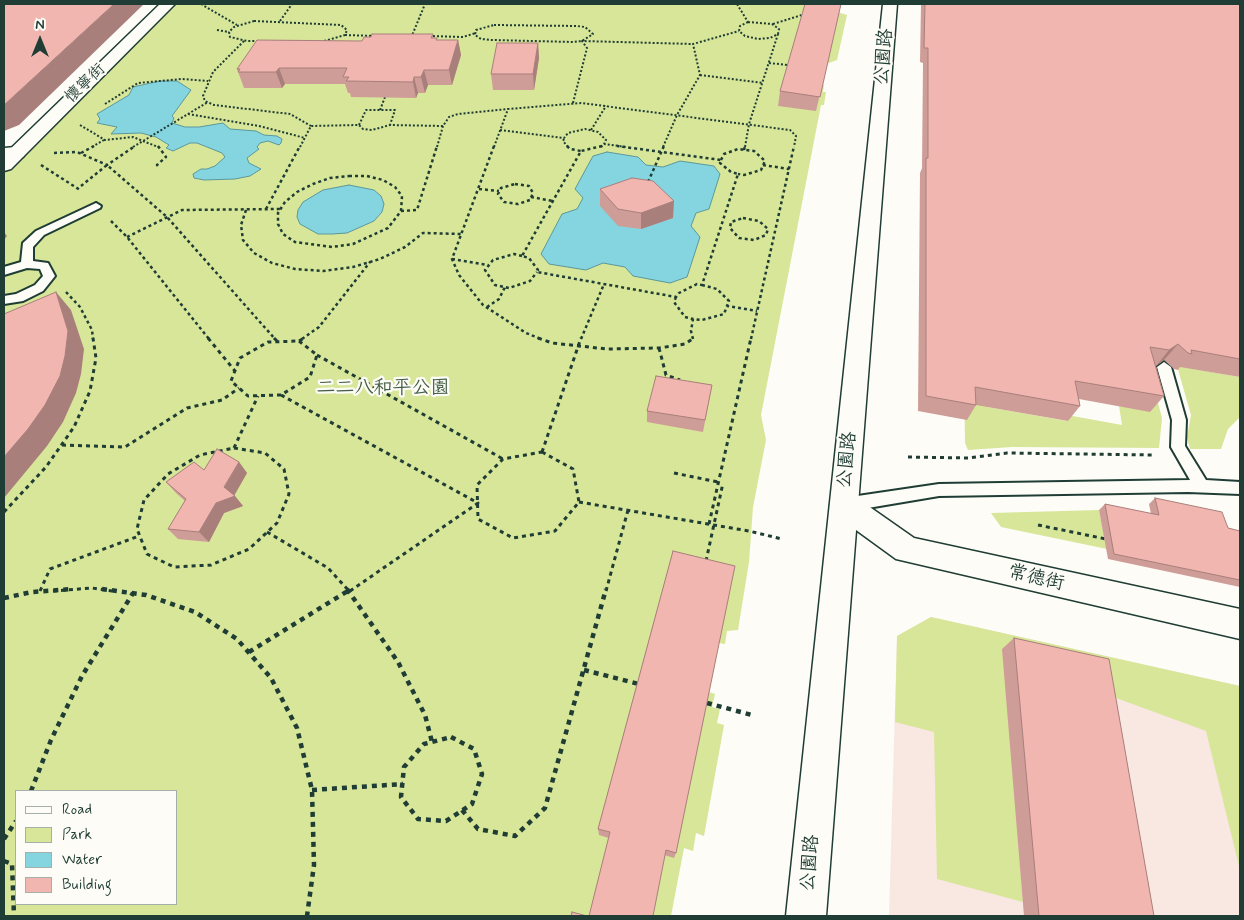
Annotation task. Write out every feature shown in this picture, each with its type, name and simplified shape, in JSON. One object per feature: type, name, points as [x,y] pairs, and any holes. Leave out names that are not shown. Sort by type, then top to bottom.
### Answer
[{"type":"street","name":"懷寧街","points":[[8,157],[168,4]]},
{"type":"street","name":"公園路","points":[[806,916],[890,4]]},
{"type":"street","name":"常德街","points":[[844,505],[907,550],[1240,624]]},
{"type":"lane","points":[[27,264],[27,246],[40,233],[96,206]]},
{"type":"lane","points":[[4,271],[27,264],[44,266],[49,276],[40,288],[19,298],[4,300]]},
{"type":"lane","points":[[1164,367],[1179,420],[1178,447],[1202,487]]},
{"type":"lane","points":[[844,505],[938,490],[1240,488]]},
{"type":"path","points":[[201,4],[237,26]]},
{"type":"path","points":[[279,21],[292,4]]},
{"type":"path","points":[[409,43],[425,4]]},
{"type":"path","points":[[736,4],[748,22]]},
{"type":"path","points":[[739,31],[740,26],[748,22],[772,24],[812,12]]},
{"type":"path","points":[[803,15],[812,19]]},
{"type":"path","points":[[217,30],[229,32],[237,26],[254,21],[279,21],[341,26],[347,30],[345,35]]},
{"type":"path","points":[[744,150],[750,124],[778,34],[779,29],[772,24]]},
{"type":"path","points":[[421,36],[463,36],[476,33],[476,30],[483,26],[494,25],[577,26],[591,30],[593,34],[582,41]]},
{"type":"path","points":[[739,31],[745,36],[758,39],[770,38],[778,34]]},
{"type":"path","points":[[476,33],[481,39],[492,40],[693,44],[739,31]]},
{"type":"path","points":[[229,32],[230,37],[244,41],[321,42],[334,40],[345,35],[384,36]]},
{"type":"path","points":[[403,36],[412,36]]},
{"type":"path","points":[[208,102],[203,96],[212,72],[244,41]]},
{"type":"path","points":[[573,103],[587,48],[582,41]]},
{"type":"path","points":[[646,188],[677,115],[700,75],[693,44]]},
{"type":"path","points":[[769,62],[788,65]]},
{"type":"path","points":[[700,75],[763,83]]},
{"type":"path","points":[[98,108],[138,83],[182,79],[208,81]]},
{"type":"path","points":[[380,110],[385,97]]},
{"type":"path","points":[[78,188],[107,165],[150,136],[208,102],[276,111],[311,126],[359,125],[363,129],[372,130],[390,125],[443,126]]},
{"type":"path","points":[[401,211],[417,210],[443,126],[449,117],[458,114],[573,103],[750,124],[790,130],[796,136],[709,524]]},
{"type":"path","points":[[591,130],[606,106]]},
{"type":"path","points":[[359,125],[366,110],[395,110],[390,125]]},
{"type":"path","points":[[508,110],[452,259],[459,275],[487,307],[526,332],[552,343],[607,349],[659,348],[685,344],[694,338],[691,331],[693,319]]},
{"type":"path","points":[[187,114],[259,126],[291,136],[305,138]]},
{"type":"path","points":[[75,123],[104,140]]},
{"type":"path","points":[[266,209],[311,126]]},
{"type":"path","points":[[585,129],[591,130],[598,132],[606,140],[600,148],[581,151],[570,149],[563,141],[568,133],[585,129]]},
{"type":"path","points":[[500,130],[564,138]]},
{"type":"path","points":[[81,153],[104,140],[133,138],[156,145],[166,157],[157,165],[160,168]]},
{"type":"path","points":[[604,144],[721,160]]},
{"type":"path","points":[[738,149],[754,151],[764,161],[762,170],[744,175],[731,172],[720,163],[721,160],[724,154],[738,149]]},
{"type":"path","points":[[50,156],[67,151],[81,153],[107,165],[167,218],[277,341]]},
{"type":"path","points":[[522,256],[581,151]]},
{"type":"path","points":[[45,159],[41,165],[45,169],[78,188],[127,237],[235,371]]},
{"type":"path","points":[[763,165],[789,169]]},
{"type":"path","points":[[702,285],[738,174]]},
{"type":"path","points":[[349,176],[367,176],[383,180],[395,187],[402,196],[403,206],[388,228],[372,237],[353,244],[332,247],[312,246],[296,242],[283,234],[278,224],[281,209],[285,202],[297,192],[312,184],[330,178],[349,176]]},
{"type":"path","points":[[478,189],[499,191],[501,188],[515,184],[528,186],[534,193],[530,200],[518,204],[504,202],[498,194],[499,191]]},
{"type":"path","points":[[531,197],[553,201]]},
{"type":"path","points":[[127,237],[182,210],[281,209]]},
{"type":"path","points":[[246,210],[241,225],[243,240],[254,253],[272,263],[295,269],[323,271],[353,267],[370,262],[404,247],[423,233],[462,234]]},
{"type":"path","points":[[730,225],[731,222],[743,218],[759,221],[768,229],[767,232]]},
{"type":"path","points":[[722,223],[730,225]]},
{"type":"path","points":[[730,225],[730,228],[739,238],[754,240],[766,235],[767,232]]},
{"type":"path","points":[[767,232],[774,233]]},
{"type":"path","points":[[514,254],[529,258],[538,270],[537,272],[530,281],[510,288],[495,285],[485,270],[493,260],[514,254]]},
{"type":"path","points":[[452,259],[489,265]]},
{"type":"path","points":[[316,355],[310,377],[282,395],[248,396],[231,381],[240,358],[268,342],[299,341],[319,327],[370,262]]},
{"type":"path","points":[[537,272],[676,297]]},
{"type":"path","points":[[542,452],[578,346],[604,284]]},
{"type":"path","points":[[697,284],[717,289],[729,301],[724,314],[702,320],[685,316],[674,302],[676,297],[679,292],[697,284]]},
{"type":"path","points":[[487,307],[499,299],[505,287]]},
{"type":"path","points":[[4,512],[46,467],[74,427],[90,390],[96,358],[92,330],[80,307],[64,290],[40,288]]},
{"type":"path","points":[[727,306],[757,311]]},
{"type":"path","points":[[299,341],[316,355],[503,458]]},
{"type":"path","points":[[659,348],[666,375],[682,381],[682,386]]},
{"type":"path","points":[[61,445],[125,446],[187,408],[222,400],[240,388]]},
{"type":"path","points":[[282,395],[478,503]]},
{"type":"path","points":[[234,448],[258,396]]},
{"type":"path","points":[[234,448],[265,453],[284,469],[289,494],[277,523],[267,532],[249,549],[211,565],[174,567],[147,554],[137,529],[144,500],[168,474],[200,455],[234,448]]},
{"type":"path","points":[[542,452],[573,469],[579,502],[555,531],[513,538],[478,519],[477,484],[503,458],[542,452]]},
{"type":"path","points":[[908,457],[969,458],[1008,453],[1159,455]]},
{"type":"path","points":[[674,473],[718,482]]},
{"type":"path","points":[[704,570],[723,484]]},
{"type":"path","points":[[579,502],[709,524],[782,539]]},
{"type":"path","points":[[249,652],[349,591],[478,503]]},
{"type":"path","points":[[462,810],[478,829],[515,836],[544,808],[628,510]]},
{"type":"path","points":[[1038,525],[1115,540]]},
{"type":"path","points":[[267,532],[328,568],[349,591],[398,662],[425,715],[432,742]]},
{"type":"path","points":[[39,591],[50,569],[140,536]]},
{"type":"path","points":[[4,598],[39,591],[92,588],[146,595],[195,612],[237,639],[271,678],[296,728],[312,790],[314,865],[307,916]]},
{"type":"path","points":[[31,790],[51,740],[82,676],[133,593]]},
{"type":"path","points":[[584,670],[639,684]]},
{"type":"path","points":[[707,703],[752,715]]},
{"type":"path","points":[[451,737],[474,749],[482,774],[472,804],[446,822],[418,819],[401,797],[404,767],[424,744],[432,742],[451,737]]},
{"type":"path","points":[[312,790],[403,784]]},
{"type":"path","points":[[4,839],[15,822]]},
{"type":"path","points":[[4,862],[12,864],[14,916]]},
{"type":"shaded area","points":[[931,617],[1240,686],[1240,916],[889,916],[897,636]]},
{"type":"green space","name":"二二八和平公園","points":[[176,4],[811,4],[847,15],[837,60],[826,64],[822,84],[824,85],[823,92],[826,92],[824,105],[821,105],[761,415],[766,440],[753,507],[749,562],[738,630],[727,631],[725,644],[719,643],[709,692],[715,694],[712,707],[720,709],[717,723],[724,725],[704,836],[696,833],[693,851],[684,848],[671,916],[4,916],[4,172]]},
{"type":"green space","points":[[1123,306],[1148,365],[1162,418],[1159,448],[1012,447],[968,450],[965,443],[964,369],[988,407],[1067,421],[1067,415],[1122,425],[1119,406],[1149,411]]},
{"type":"green space","points":[[1177,366],[1240,377],[1240,417],[1228,429],[1221,449],[1190,449],[1187,437],[1191,415]]},
{"type":"green space","points":[[1099,510],[1107,549],[1001,527],[991,513]]},
{"type":"green space","points":[[931,617],[1240,686],[1240,870],[1206,731],[1097,691],[1003,649],[1023,902],[937,879],[934,732],[895,722],[897,636]]},
{"type":"water","points":[[160,81],[177,81],[191,90],[172,116],[174,118],[172,123],[185,127],[199,127],[223,123],[230,129],[256,131],[264,135],[277,136],[282,139],[281,143],[279,145],[268,141],[260,143],[257,147],[259,149],[247,158],[249,163],[261,169],[250,176],[235,179],[204,180],[194,178],[193,174],[201,169],[215,166],[225,157],[222,153],[197,143],[190,143],[173,151],[166,148],[169,145],[156,137],[141,133],[111,134],[117,127],[97,123],[100,119],[97,114],[129,95],[133,87]]},
{"type":"water","points":[[607,152],[638,157],[646,165],[663,167],[680,161],[714,166],[720,174],[709,209],[696,213],[691,226],[700,237],[687,277],[670,283],[633,276],[625,267],[603,263],[586,270],[549,264],[541,254],[562,214],[577,209],[583,198],[575,189],[593,156]]},
{"type":"water","points":[[349,185],[374,190],[381,196],[384,204],[382,212],[374,221],[347,233],[332,234],[318,234],[300,224],[297,217],[298,210],[303,202],[323,190]]},
{"type":"building","points":[[4,4],[114,4],[4,105]]},
{"type":"building","points":[[805,4],[841,4],[820,97],[780,91]]},
{"type":"building","points":[[925,4],[1240,4],[1240,359],[1191,350],[1192,354],[1188,353],[1178,344],[1169,350],[1150,347],[1164,396],[1075,381],[1080,406],[975,387],[976,405],[926,396],[928,48],[924,48]]},
{"type":"building","points":[[372,34],[433,34],[431,38],[437,38],[436,40],[458,40],[449,70],[424,70],[421,77],[414,77],[413,82],[346,81],[349,77],[343,77],[347,68],[279,68],[276,72],[238,72],[240,69],[237,69],[257,40],[362,41],[364,37],[371,37]]},
{"type":"building","points":[[497,43],[538,43],[533,74],[491,74]]},
{"type":"building","points":[[632,178],[653,181],[674,201],[641,213],[618,209],[600,189]]},
{"type":"building","points":[[56,292],[68,331],[60,376],[45,405],[28,429],[4,457],[4,314]]},
{"type":"building","points":[[656,376],[712,385],[705,420],[647,411]]},
{"type":"building","points":[[217,449],[239,462],[224,487],[235,496],[216,503],[199,532],[168,529],[186,499],[166,482],[194,462],[204,470]]},
{"type":"building","points":[[1155,498],[1222,512],[1228,528],[1240,531],[1240,580],[1114,554],[1105,504],[1159,515]]},
{"type":"building","points":[[673,551],[735,566],[676,853],[666,850],[653,916],[589,916],[610,832],[598,829]]},
{"type":"building","points":[[1014,638],[1109,659],[1154,916],[1039,916]]},
{"type":"building","points":[[572,912],[587,916],[571,916]]}]
